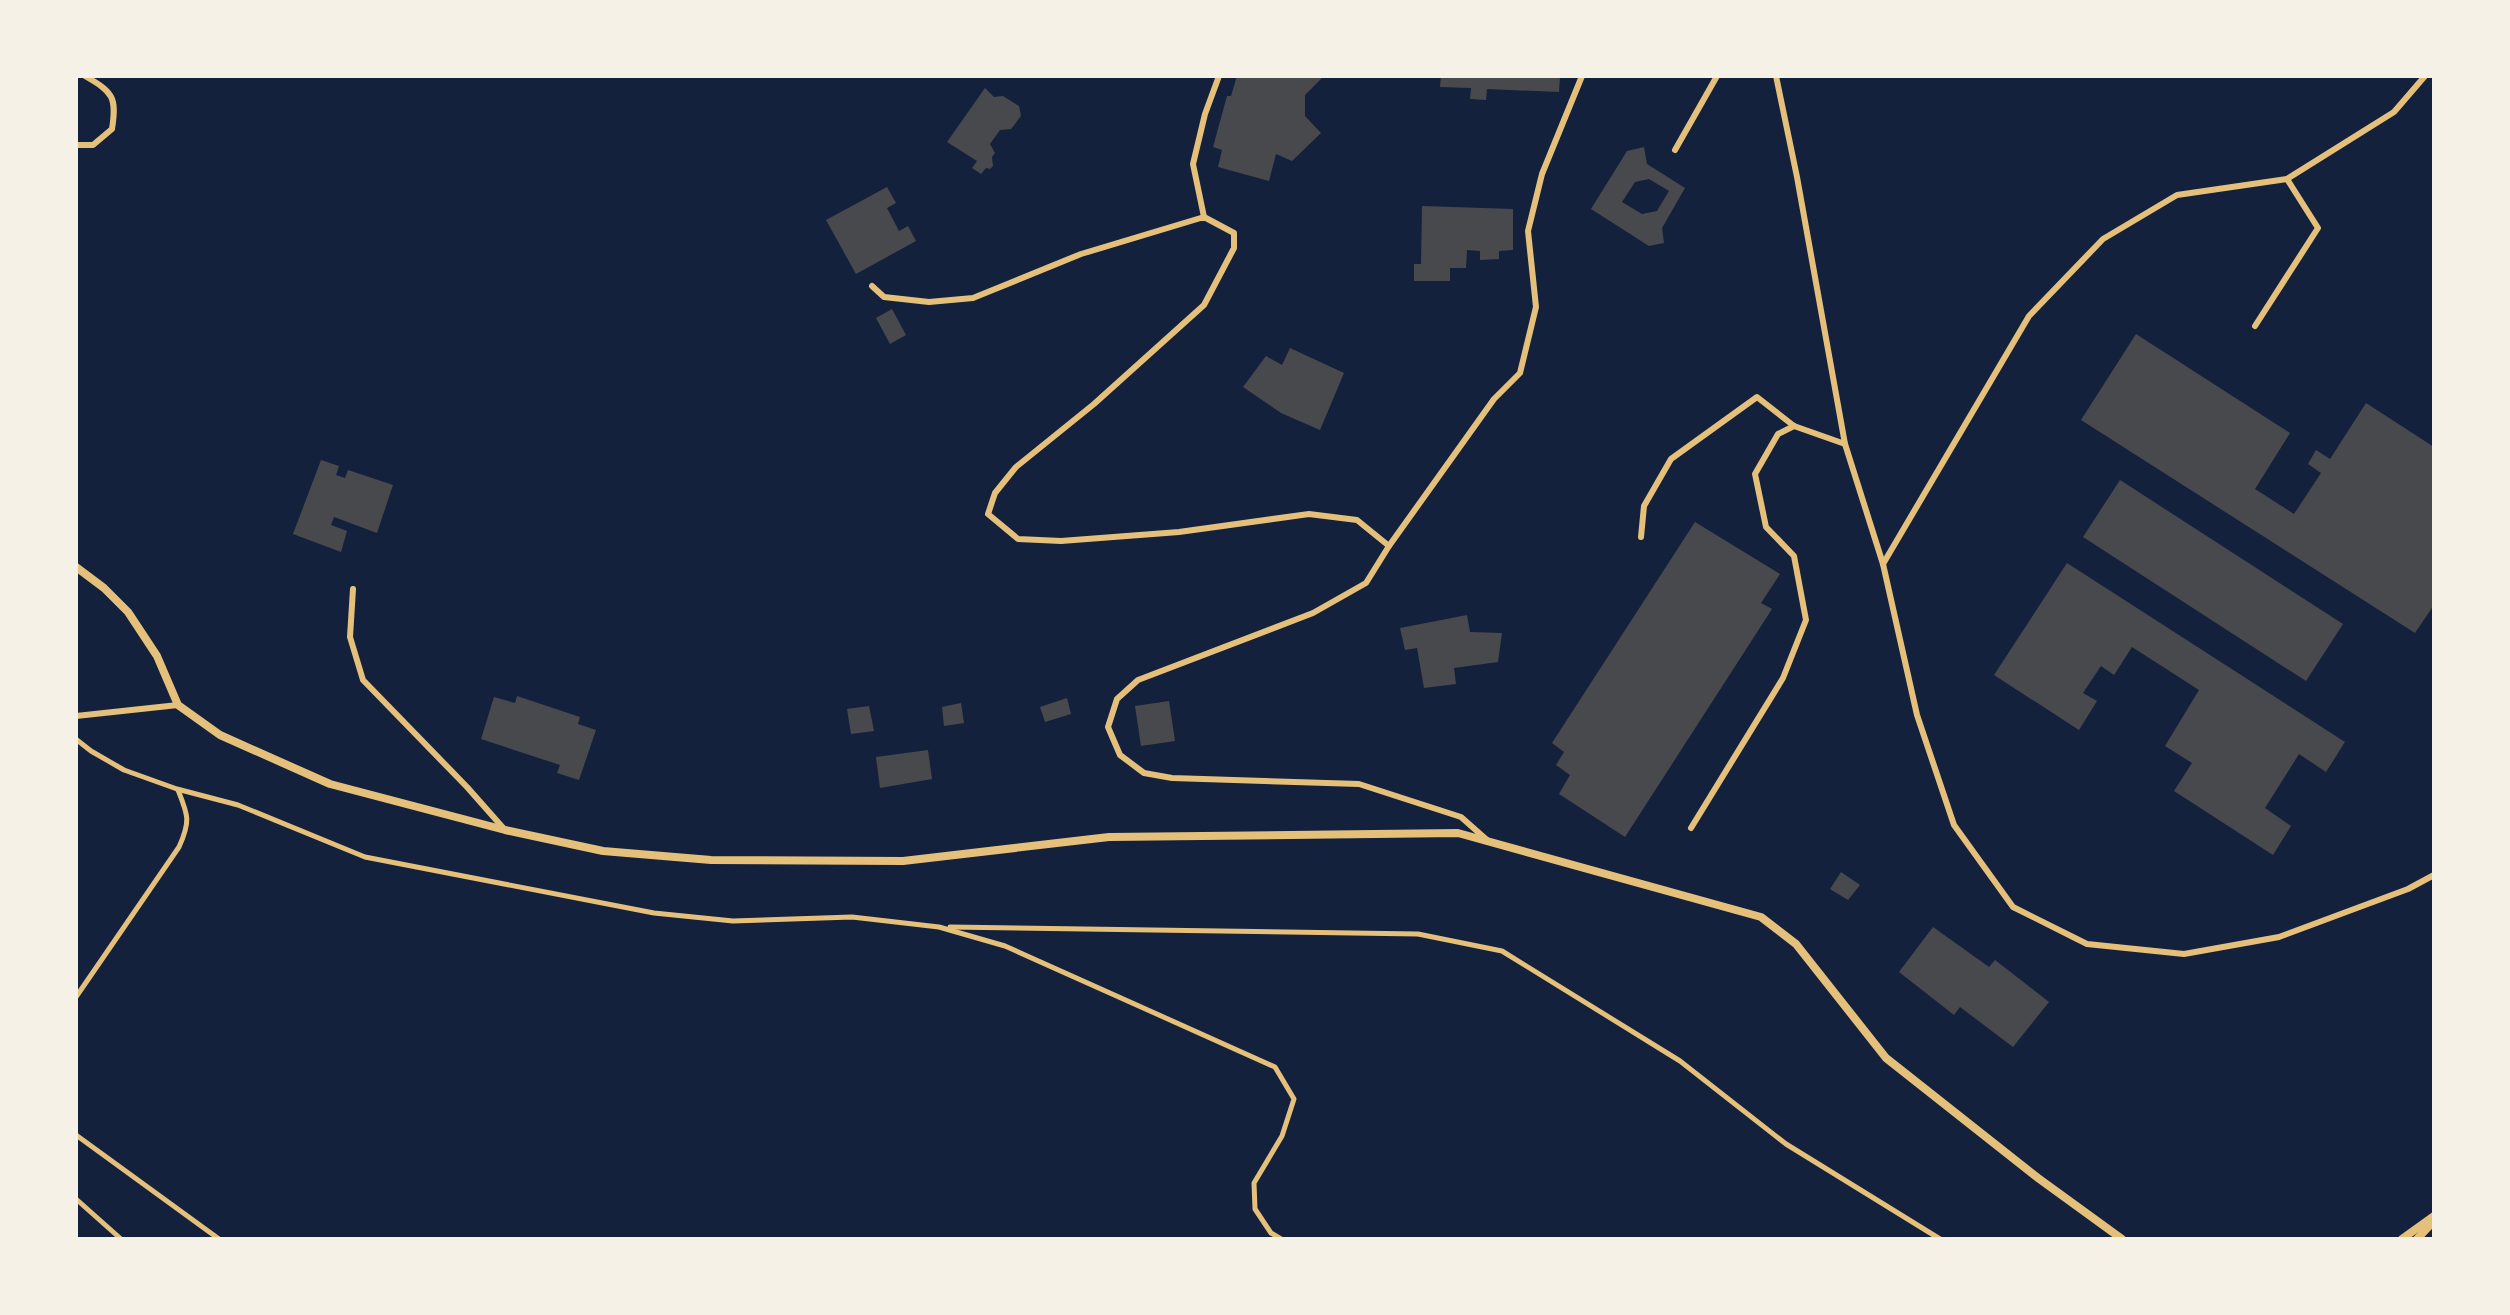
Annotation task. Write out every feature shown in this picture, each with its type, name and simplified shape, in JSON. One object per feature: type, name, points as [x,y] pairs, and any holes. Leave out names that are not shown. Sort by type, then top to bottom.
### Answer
[{"type":"street","points":[[76,567],[104,588],[128,612],[157,656],[178,705],[220,735],[330,784],[505,830],[603,851],[711,860],[903,861],[1109,837],[1458,833],[1761,917],[1796,944],[1886,1058],[2122,1239]]},
{"type":"street","points":[[2402,1239],[2434,1218]]},
{"type":"street","points":[[2417,1239],[2434,1218]]},
{"type":"lane","points":[[76,145],[93,145],[112,129],[116,106],[107,88],[85,76]]},
{"type":"lane","points":[[1204,217],[1193,164],[1205,114],[1219,76]]},
{"type":"lane","points":[[1487,840],[1461,817],[1359,784],[1172,778],[1144,773],[1120,755],[1108,727],[1117,699],[1138,680],[1313,613],[1366,583],[1494,399],[1520,373],[1536,307],[1528,231],[1542,174],[1582,76]]},
{"type":"lane","points":[[1675,150],[1717,76]]},
{"type":"lane","points":[[1776,76],[1845,444],[1883,564],[1917,715],[1954,825],[2013,907],[2087,944],[2184,954],[2279,937],[2408,889],[2434,875]]},
{"type":"lane","points":[[1883,564],[2029,316],[2103,239],[2177,195],[2287,179],[2394,112],[2425,76]]},
{"type":"lane","points":[[2255,326],[2318,228],[2287,179]]},
{"type":"lane","points":[[872,286],[884,297],[929,302],[973,298],[1081,254],[1204,217],[1234,233],[1234,248],[1204,305],[1094,404],[1016,467],[995,493],[988,514],[1018,539],[1061,541],[1179,532],[1309,514],[1357,520],[1389,546]]},
{"type":"lane","points":[[1641,537],[1644,506],[1671,459],[1757,397],[1794,426],[1845,444]]},
{"type":"lane","points":[[1691,828],[1783,678],[1806,620],[1794,556],[1766,527],[1755,474],[1778,434],[1794,426]]},
{"type":"lane","points":[[353,589],[350,637],[363,680],[505,830]]},
{"type":"lane","points":[[76,716],[178,705]]},
{"type":"path","points":[[76,739],[124,770],[177,789],[238,805],[365,857],[654,913],[733,921],[852,917],[939,927],[1418,934],[1502,951],[1680,1061],[1786,1144],[1940,1239]]},
{"type":"path","points":[[76,997],[179,847],[188,828],[186,811],[177,789]]},
{"type":"path","points":[[939,927],[1005,946],[1275,1067],[1294,1099],[1282,1136],[1254,1183],[1255,1209],[1271,1233],[1281,1239]]},
{"type":"path","points":[[76,1135],[219,1239]]},
{"type":"path","points":[[76,1199],[121,1239]]},
{"type":"building","points":[[1237,76],[1324,76],[1305,95],[1305,116],[1321,133],[1292,161],[1276,154],[1269,181],[1218,167],[1222,150],[1213,147],[1227,96],[1231,96]]},
{"type":"building","points":[[1441,76],[1560,76],[1559,92],[1487,89],[1486,100],[1470,99],[1471,88],[1440,87]]},
{"type":"building","points":[[985,88],[994,97],[1003,96],[1019,106],[1021,116],[1011,129],[1000,130],[990,144],[995,153],[993,166],[981,174],[972,168],[977,161],[947,142]]},
{"type":"building","points":[[1644,147],[1647,164],[1685,188],[1662,228],[1664,243],[1649,246],[1591,209],[1627,151]],"holes":[[[1649,179],[1669,191],[1657,211],[1642,214],[1622,202],[1635,182]]]},
{"type":"building","points":[[887,187],[896,203],[887,208],[899,231],[908,226],[916,241],[856,274],[826,220]]},
{"type":"building","points":[[1422,206],[1513,209],[1513,250],[1499,251],[1499,259],[1480,260],[1480,251],[1467,250],[1466,268],[1450,268],[1450,281],[1414,281],[1414,264],[1421,264]]},
{"type":"building","points":[[892,309],[906,335],[890,344],[876,318]]},
{"type":"building","points":[[2136,334],[2290,433],[2255,489],[2294,514],[2321,473],[2308,464],[2316,450],[2330,459],[2366,403],[2434,447],[2434,605],[2415,633],[2081,420]]},
{"type":"building","points":[[1290,348],[1344,373],[1320,430],[1281,413],[1243,387],[1266,356],[1282,365]]},
{"type":"building","points":[[321,460],[339,466],[336,475],[345,478],[348,470],[393,485],[377,533],[334,517],[331,525],[347,531],[341,552],[293,534]]},
{"type":"building","points":[[2120,480],[2343,624],[2306,681],[2083,537]]},
{"type":"building","points":[[1695,522],[1780,574],[1761,603],[1772,609],[1625,837],[1559,794],[1570,775],[1556,765],[1564,752],[1552,743]]},
{"type":"building","points":[[2067,563],[2345,742],[2326,772],[2299,754],[2265,808],[2291,826],[2273,855],[2174,791],[2192,763],[2165,746],[2199,690],[2132,647],[2114,675],[2101,666],[2083,693],[2097,701],[2079,730],[1994,675]]},
{"type":"building","points":[[1467,615],[1470,632],[1502,633],[1498,662],[1454,668],[1456,684],[1424,688],[1417,648],[1405,650],[1400,628]]},
{"type":"building","points":[[517,696],[580,717],[578,724],[596,730],[579,780],[557,773],[560,765],[481,739],[494,697],[515,703]]},
{"type":"building","points":[[1067,698],[1071,714],[1045,722],[1040,707]]},
{"type":"building","points":[[1169,701],[1175,741],[1141,746],[1135,706]]},
{"type":"building","points":[[961,703],[964,723],[944,726],[942,707]]},
{"type":"building","points":[[869,706],[874,731],[851,734],[847,709]]},
{"type":"building","points":[[928,750],[932,779],[880,788],[876,757]]},
{"type":"building","points":[[1841,872],[1860,885],[1848,900],[1830,889]]},
{"type":"building","points":[[1933,927],[1989,967],[1995,960],[2049,1002],[2013,1047],[1960,1007],[1954,1015],[1899,972]]}]
